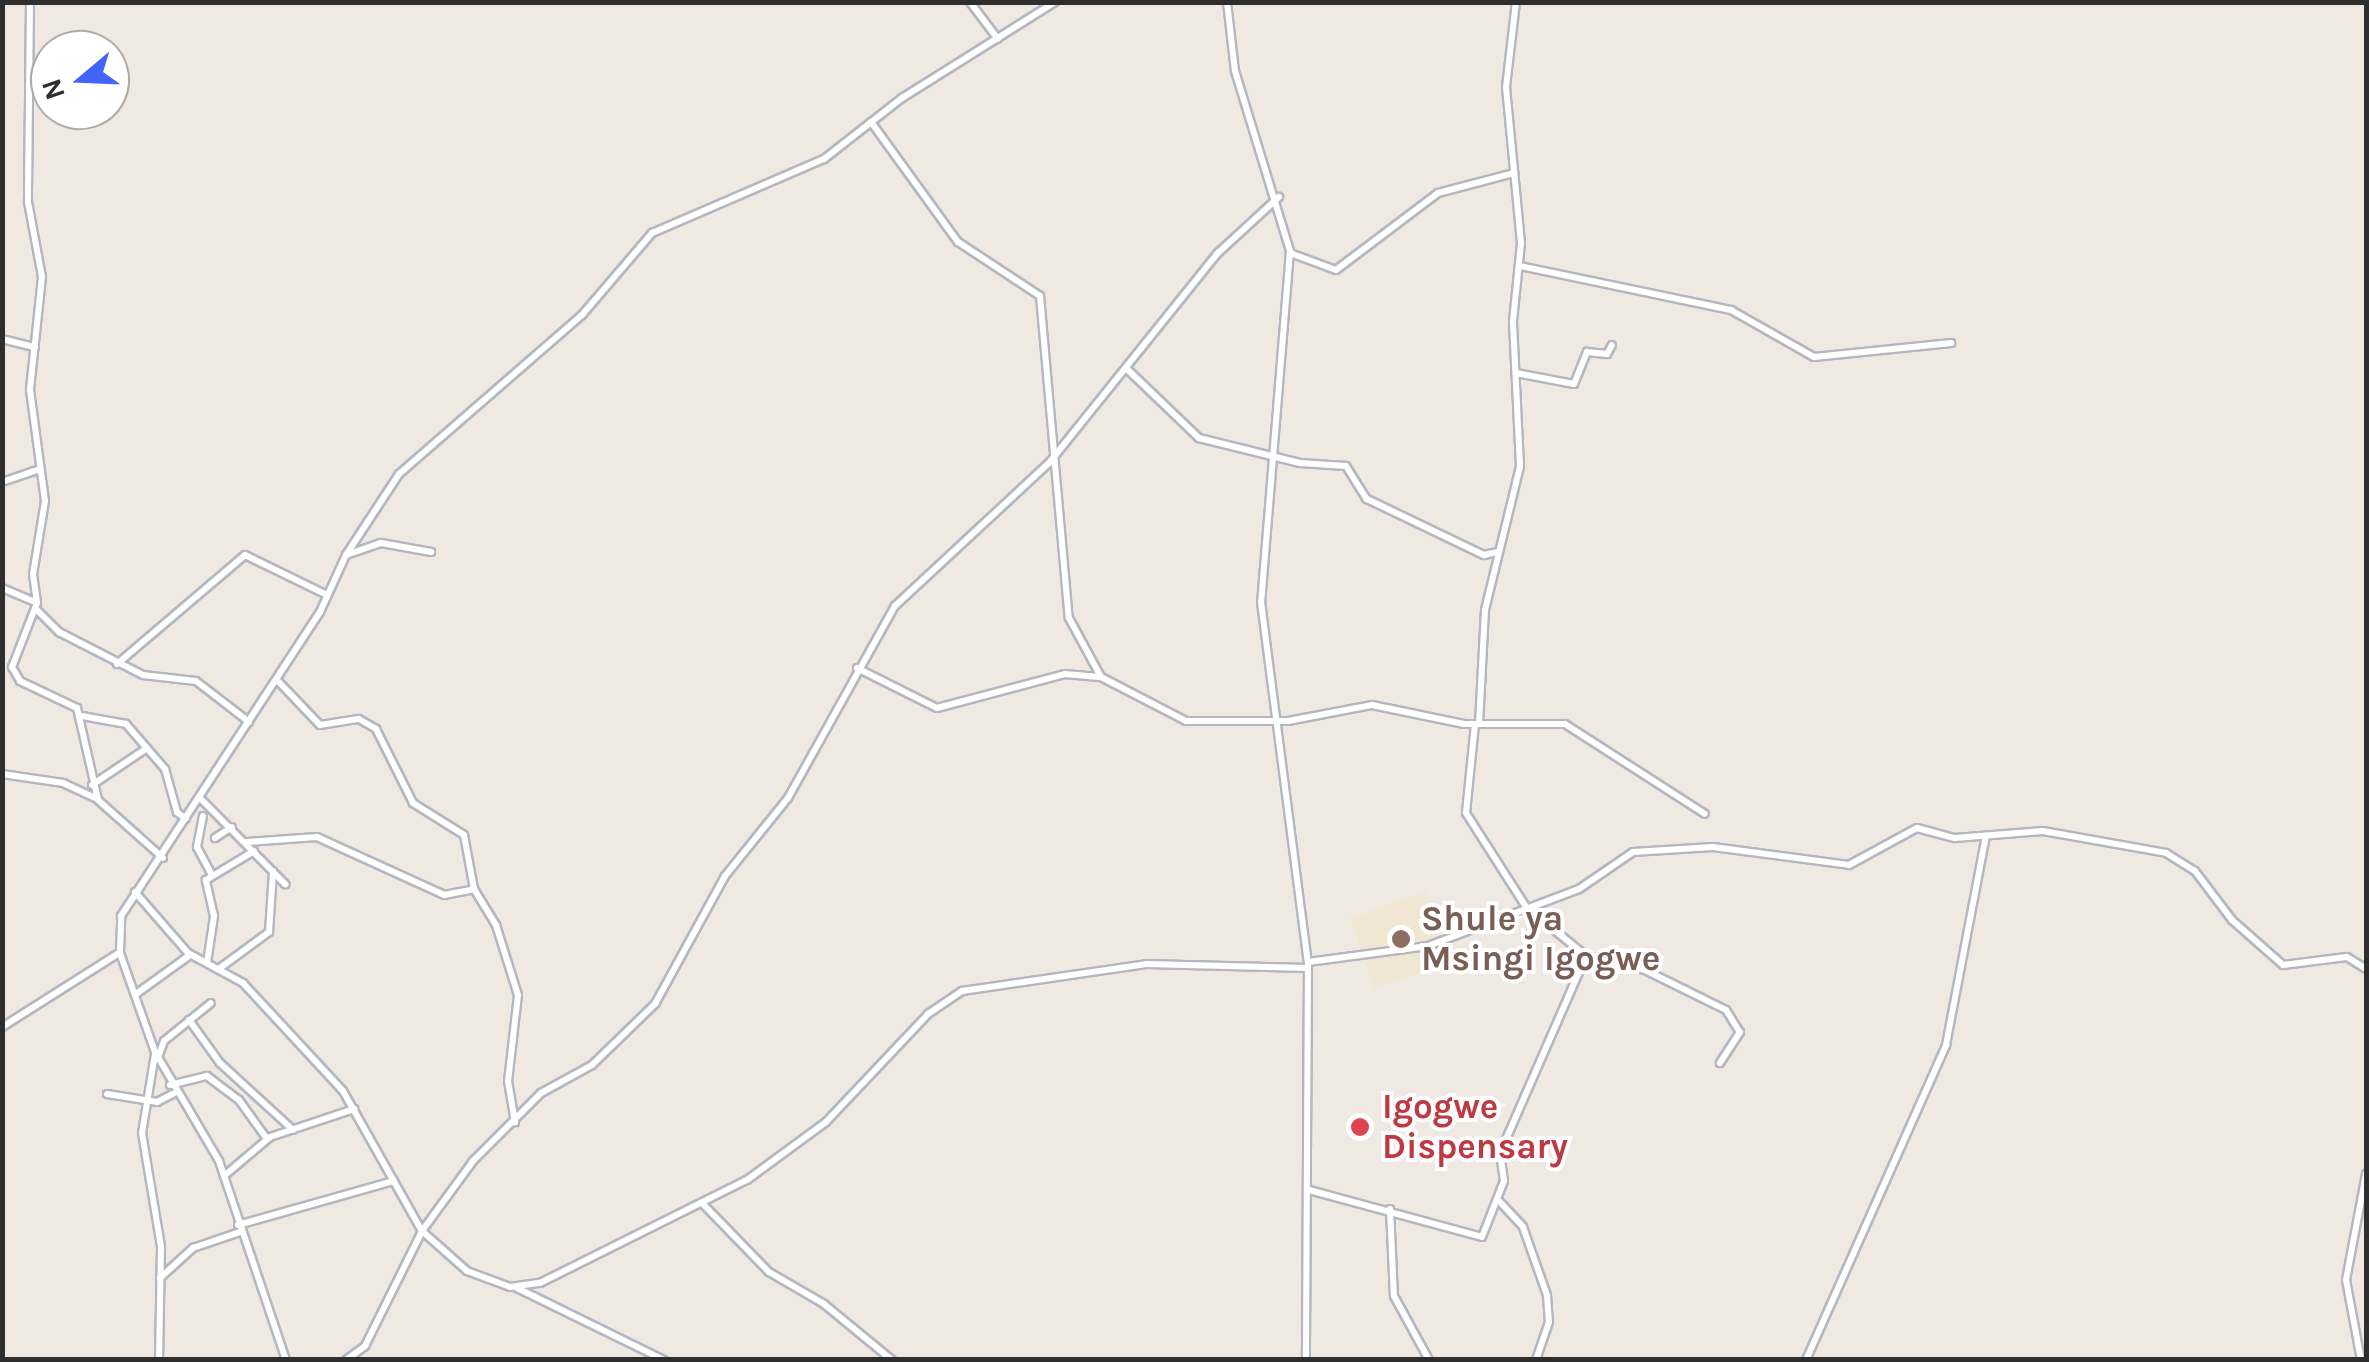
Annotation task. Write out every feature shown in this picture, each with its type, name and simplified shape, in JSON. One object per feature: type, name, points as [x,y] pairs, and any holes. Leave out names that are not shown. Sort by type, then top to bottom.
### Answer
[{"type":"street","points":[[15,678],[13,648],[37,606],[40,469],[30,390],[42,277],[28,202],[30,2]]},
{"type":"street","points":[[970,2],[998,40]]},
{"type":"street","points":[[286,1360],[224,1176],[156,1055],[120,953],[118,925],[134,892],[163,858],[277,680],[327,596],[346,554],[399,474],[582,315],[643,239],[716,200],[824,159],[870,122],[1055,2]]},
{"type":"street","points":[[1227,2],[1234,71],[1279,197],[1290,252],[1261,602],[1272,717],[1308,965],[1302,1100],[1309,1190],[1306,1360]]},
{"type":"street","points":[[1516,2],[1506,87],[1520,266],[1516,373],[1520,466],[1485,610],[1466,813],[1526,907],[1586,956],[1645,970],[1726,1010],[1739,1039],[1720,1063]]},
{"type":"street","points":[[870,122],[958,242],[1040,296],[1049,462],[1072,633],[1101,677]]},
{"type":"street","points":[[1290,252],[1336,270],[1438,193],[1514,173]]},
{"type":"street","points":[[346,1360],[375,1330],[422,1230],[474,1162],[540,1094],[616,1046],[655,1004],[725,876],[788,798],[856,668],[907,592],[1049,462],[1218,253],[1279,197]]},
{"type":"street","points":[[1520,266],[1731,310],[1814,357],[1951,342]]},
{"type":"street","points":[[2,340],[35,347]]},
{"type":"street","points":[[1516,373],[1574,384],[1586,352],[1607,354],[1612,345]]},
{"type":"street","points":[[1127,369],[1189,432],[1276,454],[1350,467],[1366,499],[1484,555],[1498,552]]},
{"type":"street","points":[[2,482],[40,469]]},
{"type":"street","points":[[346,554],[381,542],[432,552]]},
{"type":"street","points":[[117,664],[245,555],[327,596]]},
{"type":"street","points":[[2,588],[37,606],[58,632],[117,664],[162,682],[193,679],[249,722]]},
{"type":"street","points":[[856,668],[937,708],[1065,674],[1101,677],[1179,720],[1272,717],[1288,721],[1372,705],[1477,724],[1565,724],[1704,814]]},
{"type":"street","points":[[2,672],[82,716],[122,722],[147,748],[187,818]]},
{"type":"street","points":[[277,680],[320,725],[359,719],[376,729],[413,803],[464,835],[474,889],[496,925],[518,995],[508,1081],[515,1123]]},
{"type":"street","points":[[82,716],[92,785],[98,800]]},
{"type":"street","points":[[92,785],[147,748]]},
{"type":"street","points":[[2,774],[63,783],[98,800],[163,858]]},
{"type":"street","points":[[201,799],[285,884]]},
{"type":"street","points":[[187,818],[215,812]]},
{"type":"street","points":[[203,816],[197,846],[212,876]]},
{"type":"street","points":[[215,838],[232,827]]},
{"type":"street","points":[[516,1287],[703,1204],[826,1122],[928,1014],[962,991],[1146,964],[1308,965],[1414,951],[1579,889],[1634,852],[1713,847],[1849,865],[1909,830],[1986,836],[2042,831],[2166,853],[2189,865],[2232,920],[2283,964],[2347,957],[2366,969]]},
{"type":"street","points":[[1806,1360],[1946,1046],[1986,836]]},
{"type":"street","points":[[247,842],[317,837],[444,895],[474,889]]},
{"type":"street","points":[[207,964],[214,916],[204,883],[254,852]]},
{"type":"street","points":[[218,969],[269,932],[273,871]]},
{"type":"street","points":[[134,892],[190,955],[218,969],[256,997],[354,1109],[422,1230],[467,1271],[516,1287],[664,1360]]},
{"type":"street","points":[[2,1027],[120,953]]},
{"type":"street","points":[[136,994],[190,955]]},
{"type":"street","points":[[1309,1190],[1390,1208],[1482,1236],[1499,1202],[1500,1153],[1586,956]]},
{"type":"street","points":[[159,1360],[160,1278],[142,1134],[146,1102],[156,1055],[189,1020],[211,1004]]},
{"type":"street","points":[[189,1020],[220,1063],[293,1130]]},
{"type":"street","points":[[172,1089],[208,1076],[239,1100],[268,1139]]},
{"type":"street","points":[[168,1100],[172,1089]]},
{"type":"street","points":[[107,1094],[146,1102],[168,1100],[184,1106]]},
{"type":"street","points":[[224,1176],[268,1139],[354,1109]]},
{"type":"street","points":[[2362,1360],[2346,1280],[2366,1174]]},
{"type":"street","points":[[160,1278],[193,1248],[239,1229],[394,1181]]},
{"type":"street","points":[[1499,1202],[1523,1227],[1547,1295],[1549,1322],[1536,1360]]},
{"type":"street","points":[[703,1204],[769,1272],[824,1304],[892,1360]]},
{"type":"street","points":[[1390,1208],[1394,1296],[1429,1360]]},
{"type":"shaded area","points":[[1426,892],[1450,962],[1374,988],[1350,918]]},
{"type":"place","name":"Shule ya Msingi Igogwe","points":[[1401,939]]},
{"type":"place","name":"Igogwe Dispensary","points":[[1360,1127]]}]
